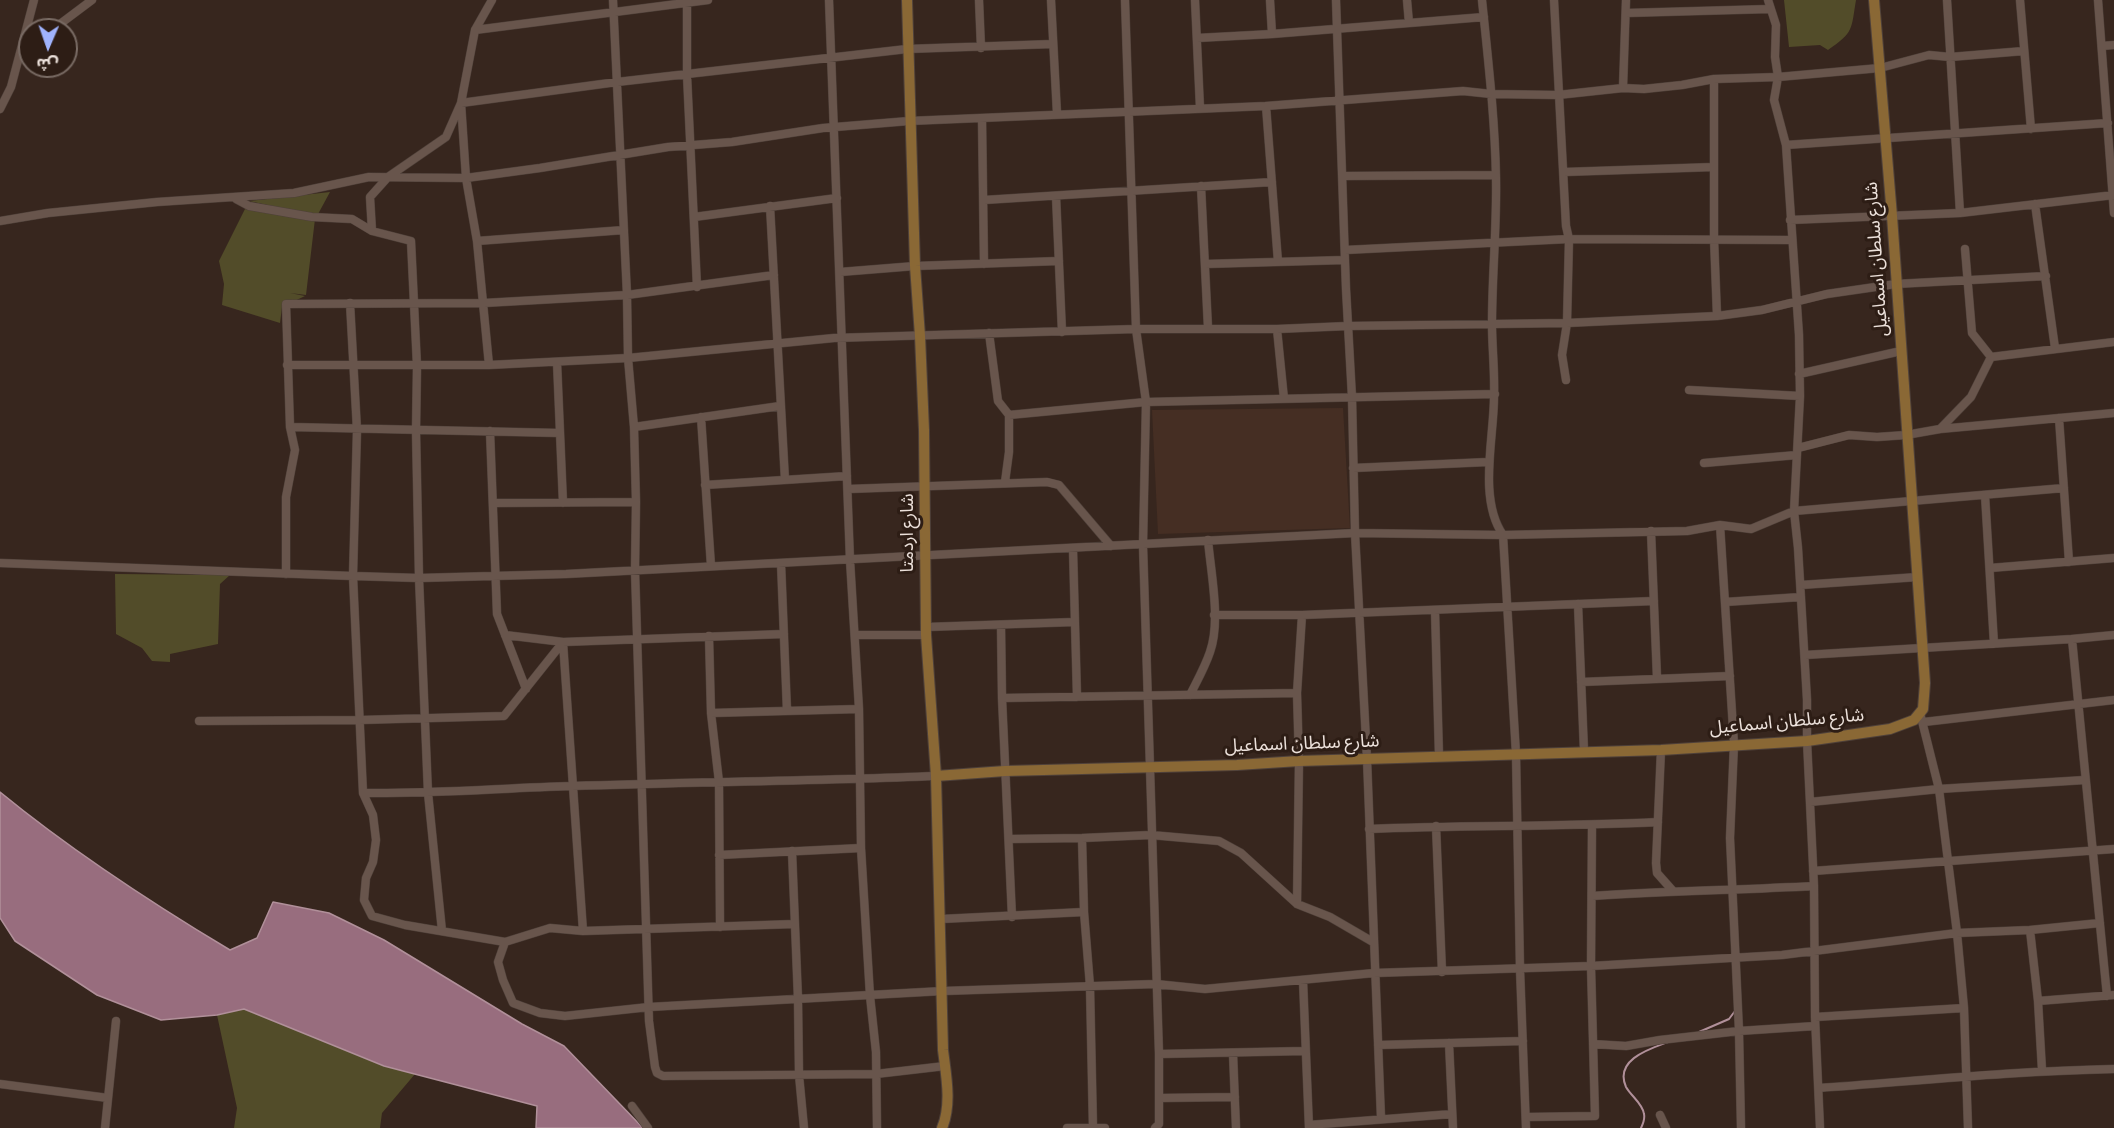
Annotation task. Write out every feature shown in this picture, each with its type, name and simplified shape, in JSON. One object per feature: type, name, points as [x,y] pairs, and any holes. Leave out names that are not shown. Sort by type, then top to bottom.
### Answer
[{"type":"street","points":[[29,18],[34,0]]},
{"type":"street","points":[[68,18],[92,0]]},
{"type":"street","points":[[372,231],[370,197],[388,177],[446,137],[461,103],[475,30],[492,0]]},
{"type":"street","points":[[613,0],[628,358],[634,427],[635,570],[649,1007],[655,1067],[657,1073],[663,1076],[876,1074],[945,1066]]},
{"type":"street","points":[[475,30],[708,0]]},
{"type":"street","points":[[829,0],[850,560],[859,709],[861,848],[870,996],[876,1052],[877,1128]]},
{"type":"street","name":"شارع اردمتا","points":[[907,0],[909,121],[925,485],[926,631],[936,776],[945,1066],[948,1094],[942,1128]]},
{"type":"street","points":[[979,0],[981,48]]},
{"type":"street","points":[[1051,0],[1058,114]]},
{"type":"street","points":[[1125,0],[1136,329],[1146,402],[1143,545],[1159,1054],[1159,1124],[1155,1128]]},
{"type":"street","points":[[1195,0],[1200,108]]},
{"type":"street","points":[[1270,0],[1272,34]]},
{"type":"street","points":[[1336,0],[1352,397],[1354,533],[1367,759],[1381,1118]]},
{"type":"street","points":[[1407,0],[1409,23]]},
{"type":"street","points":[[1482,0],[1496,175],[1496,242],[1492,323],[1495,394],[1493,436],[1488,462],[1495,524],[1503,535],[1516,754],[1526,1128]]},
{"type":"street","points":[[1554,0],[1558,95],[1569,239],[1567,323],[1562,356],[1566,380]]},
{"type":"street","points":[[1623,88],[1626,0]]},
{"type":"street","name":"شارع سلطان اسماعيل","points":[[936,776],[1005,771],[1299,760],[1661,750],[1807,741],[1890,729],[1922,718],[1925,683],[1923,649],[1874,0]]},
{"type":"street","points":[[1947,0],[1960,213]]},
{"type":"street","points":[[2020,0],[2031,129]]},
{"type":"street","points":[[2098,0],[2114,213]]},
{"type":"street","points":[[687,1],[687,75],[697,287]]},
{"type":"street","points":[[1626,13],[1769,4],[1776,25],[1775,57],[1778,77],[1774,100],[1786,145],[1799,335],[1800,396],[1794,511],[1805,656],[1815,886],[1815,1026],[1820,1128]]},
{"type":"street","points":[[1197,38],[1484,17]]},
{"type":"street","points":[[461,103],[617,82],[907,49],[1053,44]]},
{"type":"street","points":[[2102,46],[2114,45]]},
{"type":"street","points":[[0,221],[48,213],[294,193],[369,177],[466,178],[834,127],[909,121],[1340,102],[1463,91],[1491,94],[1558,95],[1623,88],[1673,86],[1714,79],[1778,77],[1880,69],[1929,55],[1950,57],[2024,51]]},
{"type":"street","points":[[0,109],[11,87],[18,61]]},
{"type":"street","points":[[1714,79],[1714,238],[1717,316]]},
{"type":"street","points":[[461,103],[466,178],[477,242],[489,365]]},
{"type":"street","points":[[1266,106],[1278,262]]},
{"type":"street","points":[[982,118],[984,264]]},
{"type":"street","points":[[1786,145],[2108,123]]},
{"type":"street","points":[[1564,172],[1714,167]]},
{"type":"street","points":[[1343,176],[1496,175]]},
{"type":"street","points":[[984,200],[1272,182]]},
{"type":"street","points":[[1201,186],[1208,328]]},
{"type":"street","points":[[1790,219],[1960,213],[2113,195]]},
{"type":"street","points":[[1056,196],[1062,332]]},
{"type":"street","points":[[232,197],[249,206],[312,217],[352,219],[372,231],[411,241],[417,366],[419,578],[428,794],[442,931]]},
{"type":"street","points":[[694,217],[837,198]]},
{"type":"street","points":[[2035,204],[2055,348]]},
{"type":"street","points":[[770,206],[785,480]]},
{"type":"street","points":[[477,242],[624,230]]},
{"type":"street","points":[[1345,250],[1569,239],[1791,240]]},
{"type":"street","points":[[1965,249],[1972,333],[1991,357]]},
{"type":"street","points":[[1205,264],[1345,260]]},
{"type":"street","points":[[840,272],[915,266],[1059,261]]},
{"type":"street","points":[[286,574],[286,497],[295,450],[290,427],[286,304],[484,303],[627,295],[774,275]]},
{"type":"street","points":[[287,365],[417,366],[557,362],[628,358],[843,338],[1136,329],[1277,329],[1567,323],[1717,316],[1740,314],[1827,294],[1896,284],[2046,276]]},
{"type":"street","points":[[350,303],[357,430],[353,576],[363,793],[373,815],[376,840],[373,862],[366,878],[364,900],[372,916],[405,925],[505,942],[550,928],[583,931],[647,930],[795,924]]},
{"type":"street","points":[[1277,329],[1284,399]]},
{"type":"street","points":[[989,333],[998,401],[1009,415],[1009,452],[1005,482]]},
{"type":"street","points":[[1991,357],[2114,342]]},
{"type":"street","points":[[1799,374],[1901,351]]},
{"type":"street","points":[[1940,429],[1971,397],[1991,357]]},
{"type":"street","points":[[557,362],[563,503]]},
{"type":"street","points":[[1689,390],[1800,396]]},
{"type":"street","points":[[1009,415],[1146,402],[1495,394]]},
{"type":"street","points":[[634,427],[780,406]]},
{"type":"street","points":[[1704,463],[1798,452],[1850,435],[1877,437],[1906,435],[1940,429],[2114,413]]},
{"type":"street","points":[[701,417],[711,566]]},
{"type":"street","points":[[2059,418],[2069,562]]},
{"type":"street","points":[[290,427],[560,433]]},
{"type":"street","points":[[490,431],[496,614],[526,690]]},
{"type":"street","points":[[1353,468],[1488,462]]},
{"type":"street","points":[[705,485],[848,476]]},
{"type":"street","points":[[848,489],[1047,482],[1059,485],[1111,546]]},
{"type":"street","points":[[0,563],[419,578],[566,574],[1354,533],[1503,535],[1687,531],[1720,525],[1751,529],[1794,511],[2064,488]]},
{"type":"street","points":[[1985,495],[1994,644]]},
{"type":"street","points":[[494,503],[636,502]]},
{"type":"street","points":[[1720,525],[1734,744],[1730,838],[1741,1128]]},
{"type":"street","points":[[1651,531],[1657,678]]},
{"type":"street","points":[[1190,695],[1210,652],[1213,638],[1214,615],[1208,540]]},
{"type":"street","points":[[1073,549],[1077,697]]},
{"type":"street","points":[[1990,568],[2114,558]]},
{"type":"street","points":[[781,563],[786,711]]},
{"type":"street","points":[[1801,585],[1918,578]]},
{"type":"street","points":[[1725,602],[1801,597]]},
{"type":"street","points":[[1214,615],[1302,615],[1654,601]]},
{"type":"street","points":[[1578,604],[1584,751]]},
{"type":"street","points":[[1435,610],[1439,756]]},
{"type":"street","points":[[1297,904],[1299,760],[1297,693],[1302,615]]},
{"type":"street","points":[[855,635],[1075,622]]},
{"type":"street","points":[[1001,625],[1012,917]]},
{"type":"street","points":[[505,635],[563,642],[784,634]]},
{"type":"street","points":[[1805,656],[2114,635]]},
{"type":"street","points":[[709,636],[711,713],[719,783],[720,927]]},
{"type":"street","points":[[2038,1001],[2111,996],[2100,923],[2072,639]]},
{"type":"street","points":[[199,721],[504,716],[563,642]]},
{"type":"street","points":[[563,642],[583,931]]},
{"type":"street","points":[[1581,681],[1730,676]]},
{"type":"street","points":[[1002,698],[1297,693]]},
{"type":"street","points":[[1968,1128],[1964,1008],[1957,933],[1939,789],[1922,718],[2114,700]]},
{"type":"street","points":[[711,713],[859,709]]},
{"type":"street","points":[[1661,750],[1657,873],[1673,891]]},
{"type":"street","points":[[363,793],[428,794],[476,789],[936,776]]},
{"type":"street","points":[[1810,802],[1939,789],[2085,780]]},
{"type":"street","points":[[1369,829],[1658,822]]},
{"type":"street","points":[[1526,1118],[1594,1116],[1591,966],[1592,825]]},
{"type":"street","points":[[1436,826],[1442,972]]},
{"type":"street","points":[[1009,838],[1151,835],[1219,841],[1241,853],[1297,904],[1330,917],[1373,942]]},
{"type":"street","points":[[1082,838],[1084,912],[1090,986],[1093,1128]]},
{"type":"street","points":[[719,855],[861,848]]},
{"type":"street","points":[[1813,871],[2114,849]]},
{"type":"street","points":[[792,851],[799,1075],[804,1128]]},
{"type":"street","points":[[1592,896],[1815,886]]},
{"type":"street","points":[[941,919],[1084,912]]},
{"type":"street","points":[[505,942],[498,962],[513,1003],[540,1013],[566,1016],[649,1007],[943,991],[1156,984],[1205,989],[1374,973],[1591,966],[1782,955],[1957,933],[2030,930],[2100,923]]},
{"type":"street","points":[[2030,930],[2038,1001],[2042,1070]]},
{"type":"street","points":[[1303,980],[1309,1126],[1381,1118],[1452,1114]]},
{"type":"street","points":[[1815,1017],[1964,1008]]},
{"type":"street","points":[[105,1128],[116,1021]]},
{"type":"street","points":[[1593,1044],[1626,1046],[1739,1031],[1815,1026]]},
{"type":"street","points":[[1378,1045],[1523,1041]]},
{"type":"street","points":[[1449,1043],[1453,1128]]},
{"type":"street","points":[[1159,1054],[1305,1051]]},
{"type":"street","points":[[1233,1053],[1236,1128]]},
{"type":"street","points":[[1819,1088],[1967,1078],[2042,1070],[2114,1069]]},
{"type":"street","points":[[0,1084],[108,1098]]},
{"type":"street","points":[[1159,1098],[1235,1097]]},
{"type":"street","points":[[632,1106],[648,1128]]},
{"type":"street","points":[[1660,1115],[1666,1128]]},
{"type":"street","points":[[1067,1128],[1105,1128]]},
{"type":"shaded area","points":[[1784,0],[1856,0],[1850,30],[1843,39],[1828,50],[1820,45],[1789,47]]},
{"type":"shaded area","points":[[330,192],[317,216],[249,201]]},
{"type":"shaded area","points":[[245,209],[315,219],[306,295],[290,293],[305,296],[282,307],[280,323],[222,305],[224,284],[219,261]]},
{"type":"shaded area","points":[[1343,408],[1350,528],[1158,534],[1152,410]]},
{"type":"shaded area","points":[[115,574],[230,575],[220,584],[218,644],[170,654],[170,662],[152,661],[142,648],[116,634]]},
{"type":"shaded area","points":[[0,792],[55,835],[112,875],[230,950],[257,938],[273,902],[329,913],[384,940],[522,1024],[564,1046],[643,1128],[536,1128],[537,1106],[384,1066],[244,1009],[217,1015],[161,1020],[97,995],[15,941],[0,918]]},
{"type":"shaded area","points":[[244,1009],[384,1066],[415,1074],[382,1113],[380,1128],[234,1128],[237,1108],[217,1015]]},
{"type":"waterway","points":[[1699,1032],[1729,1019],[1735,1011]]},
{"type":"waterway","points":[[1641,1128],[1644,1120],[1643,1110],[1626,1087],[1625,1070],[1635,1057],[1668,1042]]}]
